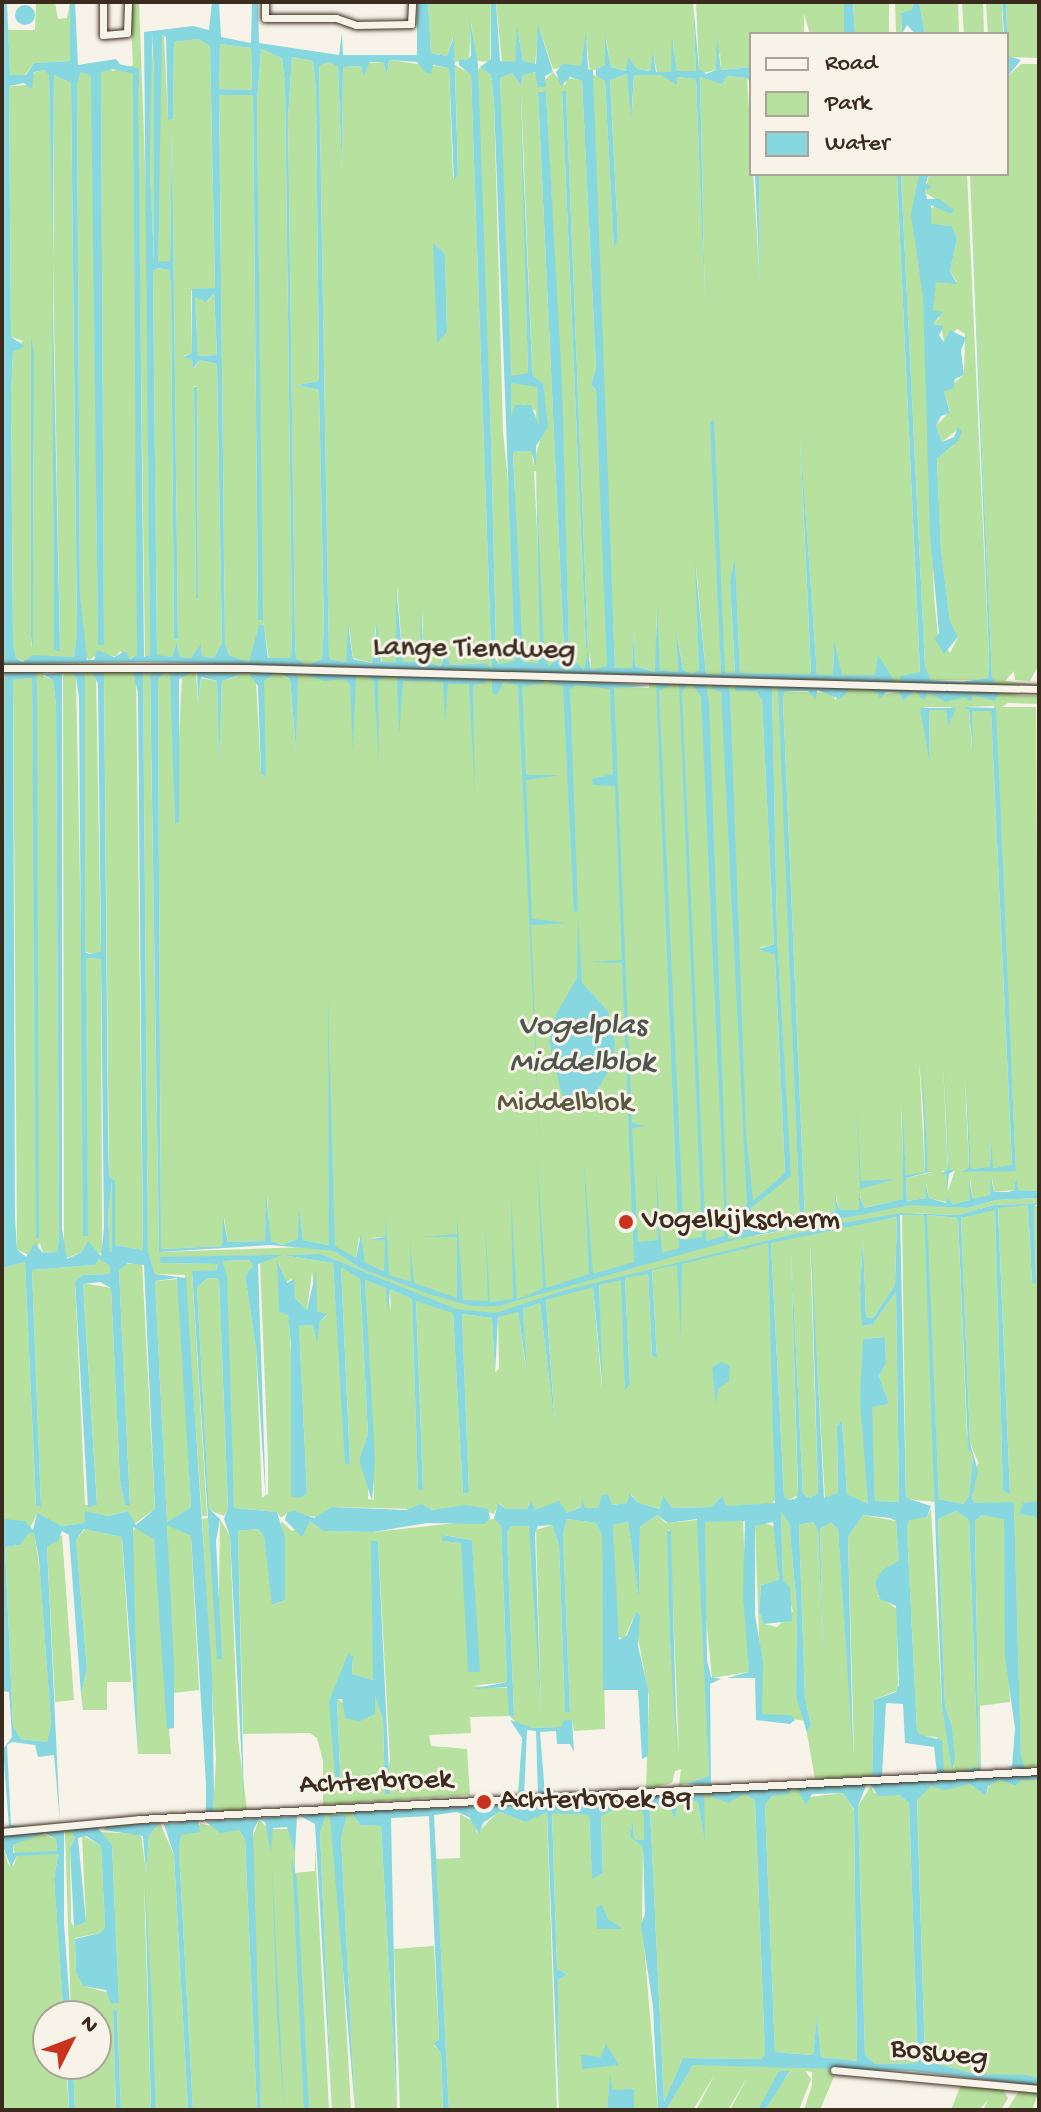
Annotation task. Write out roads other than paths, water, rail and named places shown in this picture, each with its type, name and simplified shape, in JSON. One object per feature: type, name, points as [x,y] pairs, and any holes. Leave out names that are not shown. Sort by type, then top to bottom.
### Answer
[{"type":"street","points":[[103,2],[103,35],[127,33],[128,2]]},
{"type":"street","points":[[265,2],[265,18],[336,18],[356,25],[411,24],[412,2]]},
{"type":"street","name":"Lange Tiendweg","points":[[2,668],[232,668],[1039,689]]},
{"type":"street","name":"Achterbroek","points":[[2,1832],[139,1819],[1039,1771]]},
{"type":"street","name":"Bosweg","points":[[834,2070],[1039,2089]]},
{"type":"water","points":[[2,2],[7,2],[10,75],[26,75],[34,63],[70,61],[70,2],[75,2],[78,65],[116,59],[122,67],[101,72],[104,645],[98,645],[91,76],[81,72],[77,85],[80,594],[87,660],[94,660],[97,650],[114,657],[125,651],[130,659],[137,655],[133,77],[138,77],[144,657],[150,655],[144,32],[193,26],[209,30],[212,2],[219,2],[221,37],[251,43],[252,2],[258,2],[259,43],[339,55],[342,32],[343,55],[417,55],[417,2],[428,2],[431,53],[447,56],[454,36],[458,175],[454,180],[449,68],[433,65],[431,74],[426,73],[417,62],[389,60],[387,75],[383,62],[370,62],[363,77],[361,66],[343,67],[342,172],[338,67],[329,62],[319,66],[329,659],[346,662],[348,624],[353,659],[372,663],[377,622],[381,662],[396,662],[396,586],[403,662],[420,661],[421,607],[424,661],[441,666],[445,652],[450,665],[485,663],[492,668],[491,653],[499,664],[515,661],[494,103],[491,75],[480,67],[491,59],[491,2],[496,2],[500,61],[515,62],[517,26],[523,61],[536,64],[538,24],[553,72],[545,76],[546,87],[538,87],[535,72],[523,75],[521,86],[512,73],[500,78],[511,376],[528,373],[520,92],[532,365],[533,376],[543,383],[548,427],[536,446],[536,465],[531,451],[513,452],[523,662],[538,663],[542,653],[549,666],[566,653],[584,670],[588,653],[591,670],[607,666],[596,390],[591,385],[596,367],[582,81],[570,77],[561,86],[556,72],[563,64],[581,66],[586,32],[588,69],[593,71],[615,668],[632,668],[634,629],[635,666],[655,672],[657,606],[660,670],[678,672],[676,630],[683,670],[692,674],[699,670],[695,562],[706,674],[721,674],[710,422],[714,420],[725,672],[735,673],[730,581],[735,558],[740,673],[811,674],[800,433],[817,675],[833,675],[834,640],[842,675],[875,675],[878,655],[895,682],[145,662],[4,664]],"holes":[[[152,34],[154,74],[154,263],[150,168]],[[162,35],[166,37],[168,120],[173,119],[174,42],[198,39],[210,46],[215,288],[192,289],[192,353],[183,357],[192,360],[193,369],[199,360],[217,364],[222,643],[214,658],[202,656],[201,644],[191,658],[180,657],[177,643],[172,657],[157,655],[153,271],[158,268],[169,270],[171,286],[174,639],[178,639],[172,126],[170,261],[158,262]],[[220,44],[251,48],[252,90],[219,89]],[[261,49],[282,58],[285,85],[291,658],[268,658],[264,626],[259,625],[249,662],[229,655],[225,643],[219,95],[253,95],[258,620],[263,621],[257,103]],[[292,57],[313,61],[316,90],[319,381],[297,385],[319,390],[322,659],[306,665],[296,658],[288,117]],[[45,70],[49,75],[53,256],[54,75],[71,83],[77,633],[74,657],[33,655],[23,662],[16,658],[13,643],[11,394],[13,352],[25,346],[11,337],[9,86],[24,83],[32,89],[34,72]],[[214,294],[217,355],[198,356],[195,297],[206,302]],[[511,383],[537,387],[539,426],[531,405],[515,405],[511,416]]]},
{"type":"water","points":[[693,2],[699,69],[706,74],[716,70],[717,37],[721,70],[749,67],[749,81],[747,78],[727,76],[722,84],[700,77],[705,310],[696,79],[677,77],[677,85],[661,75],[634,75],[631,118],[627,74],[610,80],[618,237],[614,249],[605,81],[596,76],[596,69],[605,65],[605,36],[611,67],[626,71],[628,57],[637,69],[650,71],[653,50],[656,72],[671,72],[672,37],[677,71],[696,71]]},
{"type":"water","points":[[844,2],[853,2],[855,32],[844,32]]},
{"type":"water","points":[[913,2],[919,2],[925,32],[913,32],[907,25],[902,32],[901,13],[912,10]]},
{"type":"water","points":[[1002,2],[1006,2],[1007,32],[1004,32]]},
{"type":"water","points":[[25,5],[32,8],[35,15],[32,22],[25,25],[18,22],[15,15],[18,8]]},
{"type":"water","points":[[470,19],[478,65],[491,438],[496,647],[491,648],[471,75],[459,65],[459,59],[468,60],[471,55]]},
{"type":"water","points":[[1009,56],[1021,60],[1009,75]]},
{"type":"water","points":[[546,91],[562,383],[569,647],[564,649],[538,92]]},
{"type":"water","points":[[562,91],[566,91],[588,649],[586,648]]},
{"type":"water","points":[[755,176],[759,176],[760,286]]},
{"type":"water","points":[[897,176],[901,176],[925,666],[931,680],[962,682],[988,678],[989,659],[970,176],[992,678],[997,684],[901,682],[900,676],[920,672]]},
{"type":"water","points":[[919,176],[928,176],[926,183],[932,188],[925,190],[927,199],[939,199],[954,210],[951,214],[931,205],[931,224],[952,226],[957,239],[950,271],[957,284],[936,282],[933,311],[943,312],[933,324],[944,326],[939,335],[944,342],[950,330],[966,338],[961,350],[964,375],[955,379],[953,389],[944,391],[950,413],[941,416],[936,426],[942,442],[954,437],[958,427],[962,431],[958,441],[937,459],[941,551],[950,621],[958,637],[944,654],[935,639],[939,633],[930,535],[923,297],[911,214]]},
{"type":"water","points":[[433,243],[445,254],[447,332],[437,343]]},
{"type":"water","points":[[52,262],[60,651],[54,650]]},
{"type":"water","points":[[31,337],[34,352],[33,650],[31,637]]},
{"type":"water","points":[[194,387],[197,387],[198,600],[196,598]]},
{"type":"water","points":[[536,471],[544,648],[543,649],[540,648]]},
{"type":"water","points":[[150,669],[166,672],[158,679],[161,1249],[222,1246],[223,1216],[228,1242],[265,1241],[266,1193],[271,1241],[282,1245],[298,1239],[299,1206],[303,1240],[329,1245],[328,999],[335,1246],[356,1258],[361,1234],[365,1263],[384,1271],[385,1241],[371,1239],[385,1237],[386,1219],[389,1275],[411,1282],[410,1241],[414,1283],[457,1298],[457,1237],[422,1237],[457,1234],[457,1217],[463,1300],[488,1301],[485,1223],[490,1302],[513,1299],[511,1197],[517,1299],[528,1295],[543,1288],[537,1157],[546,1288],[589,1274],[584,1163],[593,1274],[634,1262],[622,963],[587,962],[622,960],[615,786],[593,785],[592,779],[613,774],[610,689],[577,685],[570,689],[578,911],[574,912],[563,686],[550,683],[552,678],[651,686],[614,688],[632,1123],[646,1126],[632,1128],[638,1242],[658,1240],[656,1170],[662,1253],[679,1248],[656,683],[673,684],[659,691],[684,1240],[702,1237],[679,683],[687,684],[682,692],[706,1241],[724,1236],[724,1202],[701,696],[692,684],[706,685],[709,702],[728,1239],[737,1238],[738,1213],[747,1204],[721,691],[710,689],[713,685],[728,686],[730,691],[746,1132],[753,1201],[785,1173],[775,955],[759,949],[774,944],[762,700],[756,691],[735,691],[735,685],[772,686],[777,934],[791,1176],[751,1208],[751,1231],[800,1222],[778,686],[852,687],[840,699],[817,690],[816,700],[808,691],[785,691],[783,699],[805,1221],[836,1211],[835,1196],[839,1209],[847,1210],[859,1210],[859,1194],[864,1208],[903,1199],[902,1104],[906,1175],[925,1172],[922,1056],[928,1171],[933,1171],[906,1178],[907,1201],[926,1198],[925,1182],[929,1198],[946,1203],[948,1198],[953,1204],[970,1200],[969,1179],[973,1199],[990,1195],[991,1177],[994,1192],[1014,1190],[1016,1176],[1018,1190],[1039,1191],[1039,1198],[996,1200],[967,1208],[910,1205],[733,1240],[498,1306],[471,1306],[429,1294],[360,1268],[334,1251],[271,1245],[159,1252]]},
{"type":"water","points":[[104,670],[109,1177],[115,1180],[115,1245],[143,1250],[138,693],[133,671],[143,670],[148,1251],[155,1274],[186,1278],[212,1676],[213,1812],[195,1813],[206,1811],[206,1784],[191,1536],[167,1525],[174,1728],[167,1729],[154,1539],[133,1527],[138,1754],[122,1537],[84,1529],[76,1540],[87,1669],[81,1694],[69,1535],[62,1531],[58,1541],[47,1546],[60,1823],[54,1755],[38,1757],[35,1745],[12,1742],[7,1745],[11,1825],[26,1827],[9,1827],[3,1749],[12,1737],[9,1692],[2,1691],[2,1519],[25,1521],[33,1530],[37,1513],[62,1526],[85,1523],[85,1511],[108,1516],[128,1511],[136,1525],[155,1509],[144,1265],[128,1263],[119,1270],[130,1505],[125,1505],[120,1481],[111,1288],[100,1282],[83,1284],[97,1505],[88,1507],[75,1281],[83,1275],[110,1274],[110,1266],[99,1259],[95,1265],[32,1270],[41,1507],[36,1506],[25,1262],[2,1268],[5,671],[36,671],[37,686],[39,1238],[36,1238],[32,678],[13,680],[17,1249],[26,1257],[35,1243],[43,1253],[57,1252],[59,1238],[56,705],[53,680],[42,674],[62,673],[62,1229],[67,1259],[82,1252],[88,1241],[101,1256],[104,1228],[101,959],[86,958],[88,1236],[83,1236],[79,698],[76,677],[68,671],[85,675],[85,952],[89,954],[101,952],[98,684],[92,671]],"holes":[[[112,1181],[112,1251],[110,1252],[108,1215]],[[177,1278],[191,1507],[167,1522],[155,1281]],[[29,1533],[34,1533],[39,1560],[51,1723],[47,1742],[21,1739],[13,1726],[5,1547],[20,1545]]]},
{"type":"water","points":[[170,670],[192,672],[179,679],[179,822],[175,824]]},
{"type":"water","points":[[256,670],[276,673],[264,681],[266,777],[261,773],[258,686],[249,674]]},
{"type":"water","points":[[197,671],[243,674],[222,681],[219,766],[217,681],[201,677],[198,703]]},
{"type":"water","points":[[295,672],[298,677],[296,750],[290,679],[281,673]]},
{"type":"water","points":[[304,674],[356,674],[353,752],[350,685],[345,679],[324,681]]},
{"type":"water","points":[[362,674],[391,675],[378,680],[379,766],[374,681]]},
{"type":"water","points":[[397,675],[485,677],[486,683],[473,685],[475,794],[469,684],[448,684],[445,723],[443,682],[403,681],[399,737]]},
{"type":"water","points":[[492,679],[544,679],[544,683],[522,687],[526,775],[561,775],[526,780],[532,919],[568,923],[531,925],[540,1151],[518,685],[503,682],[497,695],[492,693]]},
{"type":"water","points":[[859,687],[998,690],[1000,693],[994,701],[973,695],[971,702],[965,697],[946,702],[928,693],[924,700],[915,691],[903,701],[899,692],[886,692],[880,699],[878,693]]},
{"type":"water","points":[[962,707],[996,708],[1016,1171],[962,1172],[969,1168],[966,1078],[971,1169],[990,1167],[991,1138],[993,1168],[1012,1165],[991,711],[972,711],[973,753],[969,710]]},
{"type":"water","points":[[920,708],[956,708],[948,727],[946,710],[929,710],[930,764]]},
{"type":"water","name":"Vogelplas Middelblok","points":[[578,916],[582,983],[608,1011],[615,1043],[613,1064],[584,1112],[562,1095],[549,1042],[556,1014],[577,978]]},
{"type":"water","points":[[944,1062],[949,1170],[955,1170],[949,1174],[947,1191],[946,1174],[941,1173],[948,1170]]},
{"type":"water","points":[[857,1109],[861,1181],[896,1179],[860,1189]]},
{"type":"water","points":[[1039,1203],[1034,1206],[1036,1284],[1032,1283],[1028,1205],[998,1208],[1010,1494],[1003,1491],[995,1210],[961,1218],[970,1443],[978,1471],[972,1497],[974,1503],[1014,1502],[1021,1756],[1025,1769],[1006,1767],[1012,1766],[1015,1729],[1005,1656],[1004,1519],[982,1515],[975,1521],[979,1771],[961,1770],[978,1767],[969,1520],[956,1511],[938,1519],[945,1706],[952,1726],[955,1760],[952,1771],[942,1706],[924,1215],[900,1215],[906,1498],[931,1506],[927,1517],[909,1520],[907,1530],[917,1730],[920,1735],[942,1740],[944,1773],[937,1773],[934,1747],[905,1743],[903,1704],[886,1703],[882,1776],[872,1776],[874,1700],[896,1692],[899,1685],[896,1606],[880,1599],[875,1583],[882,1570],[899,1561],[896,1521],[890,1518],[863,1515],[848,1537],[853,1754],[838,1529],[831,1523],[820,1528],[823,1649],[818,1531],[813,1522],[799,1525],[805,1698],[811,1725],[807,1733],[796,1696],[797,1609],[789,1523],[781,1512],[783,1580],[790,1587],[792,1621],[764,1624],[759,1612],[761,1585],[779,1580],[773,1522],[755,1526],[755,1615],[763,1662],[762,1714],[791,1715],[795,1720],[790,1724],[756,1720],[755,1678],[727,1678],[749,1672],[743,1594],[745,1521],[705,1522],[707,1660],[711,1677],[721,1679],[710,1684],[711,1785],[685,1784],[709,1776],[697,1519],[668,1523],[657,1515],[640,1527],[639,1600],[628,1522],[613,1525],[619,1640],[627,1635],[636,1612],[640,1615],[638,1646],[648,1689],[648,1756],[642,1759],[638,1690],[603,1690],[602,1535],[596,1523],[567,1519],[563,1534],[570,1712],[565,1712],[559,1545],[552,1525],[538,1526],[535,1533],[541,1714],[529,1526],[511,1526],[507,1533],[514,1716],[509,1715],[507,1687],[472,1689],[507,1682],[501,1525],[494,1519],[498,1503],[506,1509],[527,1509],[531,1501],[535,1510],[559,1501],[567,1513],[581,1507],[582,1499],[585,1508],[598,1508],[602,1495],[608,1494],[612,1505],[627,1503],[630,1494],[639,1503],[660,1509],[663,1495],[672,1508],[712,1507],[722,1496],[726,1506],[775,1503],[768,1243],[682,1264],[681,1338],[677,1265],[652,1270],[657,1358],[652,1356],[648,1274],[625,1278],[630,1385],[625,1390],[621,1280],[599,1285],[603,1391],[593,1287],[546,1300],[555,1427],[540,1303],[523,1309],[527,1372],[518,1312],[498,1317],[495,1374],[492,1318],[462,1314],[469,1492],[463,1494],[453,1313],[416,1301],[423,1490],[418,1490],[412,1299],[390,1289],[388,1313],[386,1288],[365,1280],[375,1460],[372,1501],[359,1460],[368,1434],[360,1279],[341,1267],[350,1464],[345,1464],[333,1263],[282,1255],[258,1264],[266,1504],[256,1348],[245,1275],[253,1266],[249,1260],[222,1261],[227,1276],[234,1508],[277,1512],[285,1538],[285,1600],[272,1605],[264,1537],[258,1529],[238,1531],[244,1805],[230,1536],[224,1519],[228,1508],[219,1279],[208,1278],[197,1287],[209,1509],[220,1519],[216,1541],[222,1659],[217,1659],[192,1271],[216,1270],[218,1264],[161,1263],[159,1257],[321,1254],[456,1309],[495,1313],[566,1290],[836,1224],[901,1213],[958,1215],[994,1205]],"holes":[[[927,1215],[958,1218],[968,1448],[973,1456],[969,1496],[963,1504],[939,1499]],[[897,1217],[895,1285],[873,1318],[866,1317],[863,1239],[860,1290],[862,1326],[873,1324],[896,1292],[899,1502],[875,1501],[872,1407],[889,1404],[879,1376],[886,1363],[885,1337],[863,1339],[860,1400],[868,1504],[847,1494],[842,1420],[837,1426],[838,1493],[824,1498],[811,1241],[818,1493],[810,1498],[803,1494],[791,1249],[798,1490],[797,1498],[789,1500],[784,1496],[771,1243]]]},
{"type":"water","points":[[277,1260],[287,1283],[294,1279],[295,1298],[307,1310],[316,1271],[317,1311],[327,1314],[320,1322],[317,1343],[313,1325],[299,1326],[307,1493],[301,1498],[291,1496],[291,1345],[288,1315],[279,1312]]},
{"type":"water","points":[[721,1362],[730,1366],[729,1381],[718,1389],[716,1405],[712,1368]]},
{"type":"water","points":[[1039,1501],[1039,1524],[1036,1517],[1019,1514],[1023,1503]]},
{"type":"water","points":[[421,1504],[432,1510],[466,1505],[488,1509],[490,1519],[484,1524],[427,1523],[373,1532],[323,1531],[310,1521],[302,1537],[285,1520],[287,1513],[294,1511],[314,1518],[332,1507],[406,1510]]},
{"type":"water","points":[[667,1531],[671,1531],[677,1755],[670,1641]]},
{"type":"water","points":[[443,1535],[472,1540],[480,1672],[468,1672],[461,1543],[442,1541]]},
{"type":"water","points":[[371,1541],[378,1541],[390,1794],[385,1794],[383,1720],[375,1696],[375,1714],[360,1721],[345,1718],[342,1699],[337,1699],[341,1794],[335,1775],[329,1701],[348,1654],[353,1657],[352,1674],[373,1680]]},
{"type":"water","points":[[510,1720],[533,1728],[561,1727],[564,1720],[572,1720],[574,1752],[570,1744],[557,1744],[556,1731],[540,1732],[545,1794],[538,1795],[536,1731],[527,1730],[524,1797],[518,1795],[522,1738]]},
{"type":"water","points":[[1039,1774],[1039,1780],[1021,1780],[1016,1786],[1000,1780],[988,1786],[986,1796],[970,1784],[945,1790],[931,1786],[917,1800],[925,2060],[975,2074],[1026,2075],[1039,2078],[1039,2086],[912,2071],[693,2065],[666,2110],[658,2110],[653,2007],[641,1925],[645,1914],[643,1847],[630,1837],[633,1820],[634,1839],[644,1840],[644,1816],[639,1805],[631,1813],[624,1798],[704,1793],[705,1844],[698,1802],[679,1797],[675,1820],[669,1805],[650,1809],[664,2102],[683,2058],[761,2059],[765,2055],[755,1801],[745,1794],[728,1803],[708,1795],[708,1790],[793,1786],[789,1794],[772,1796],[765,1805],[775,2052],[813,2055],[817,2016],[821,2057],[857,2061],[854,1809],[843,1793],[812,1794],[806,1805],[795,1786],[867,1783],[858,1806],[865,2055],[875,2064],[918,2063],[909,1803],[899,1795],[878,1796],[869,1782]]},
{"type":"water","points":[[620,1799],[619,1807],[601,1816],[603,1873],[592,1879],[589,1815],[552,1813],[557,1969],[567,1974],[558,1980],[559,2110],[547,1812],[526,1822],[499,1812],[483,1823],[479,1834],[469,1817],[457,1812],[434,1815],[449,2110],[443,2110],[441,2053],[434,2044],[439,2039],[429,1816],[391,1818],[397,2110],[381,1826],[360,1825],[351,1812]]},
{"type":"water","points":[[327,1812],[320,1833],[332,2110],[315,1824],[300,1816]]},
{"type":"water","points":[[342,1813],[347,1817],[341,1837],[355,2110],[330,1816]]},
{"type":"water","points":[[297,1816],[295,1853],[287,1827],[273,1828],[271,1852],[265,1822],[259,1819],[253,1831],[261,2110],[257,2110],[245,1839],[239,1830],[220,1833],[205,1821]]},
{"type":"water","points":[[198,1820],[200,1832],[181,1835],[179,1851],[193,2110],[188,2110],[174,1855],[164,1824]]},
{"type":"water","points":[[160,1823],[149,1835],[146,1873],[143,1836],[104,1830],[107,1825]]},
{"type":"water","points":[[96,1826],[112,1845],[119,2003],[112,2004],[106,1990],[83,1986],[76,1972],[75,1939],[100,1933],[105,1927],[101,1846],[86,1836],[78,1838],[86,1922],[74,1927],[70,1849],[75,1837],[69,1829]]},
{"type":"water","points":[[64,1829],[64,1923],[70,2000],[63,2000],[54,1879],[58,1854],[17,1856],[11,1867],[2,1844],[4,1835]],"holes":[[[45,1833],[56,1839],[57,1851],[13,1853],[13,1845]]]},
{"type":"water","points":[[292,1857],[297,1880],[309,2110],[304,2110]]},
{"type":"water","points":[[272,1864],[284,2110],[277,2016]]},
{"type":"water","points":[[145,1884],[151,1987],[156,2110],[151,2110]]},
{"type":"water","points":[[602,1905],[608,1919],[623,1929],[597,1929],[596,1908]]},
{"type":"water","points":[[113,2009],[117,2011],[121,2110],[116,2110]]},
{"type":"water","points":[[606,2044],[619,2065],[582,2069],[581,2055],[601,2057]]},
{"type":"water","points":[[779,2071],[790,2071],[767,2107],[758,2110]]},
{"type":"water","points":[[610,2075],[613,2090],[634,2089],[634,2110],[607,2110]]},
{"type":"water","points":[[68,2080],[74,2080],[75,2110],[69,2110]]},
{"type":"waterway","points":[[113,66],[136,71],[136,85]]},
{"type":"place","name":"Vogelkijkscherm","points":[[626,1222]]},
{"type":"place","name":"Achterbroek 89","points":[[484,1802]]},
{"type":"park label","name":"Middelblok","points":[[565,1105]]}]
